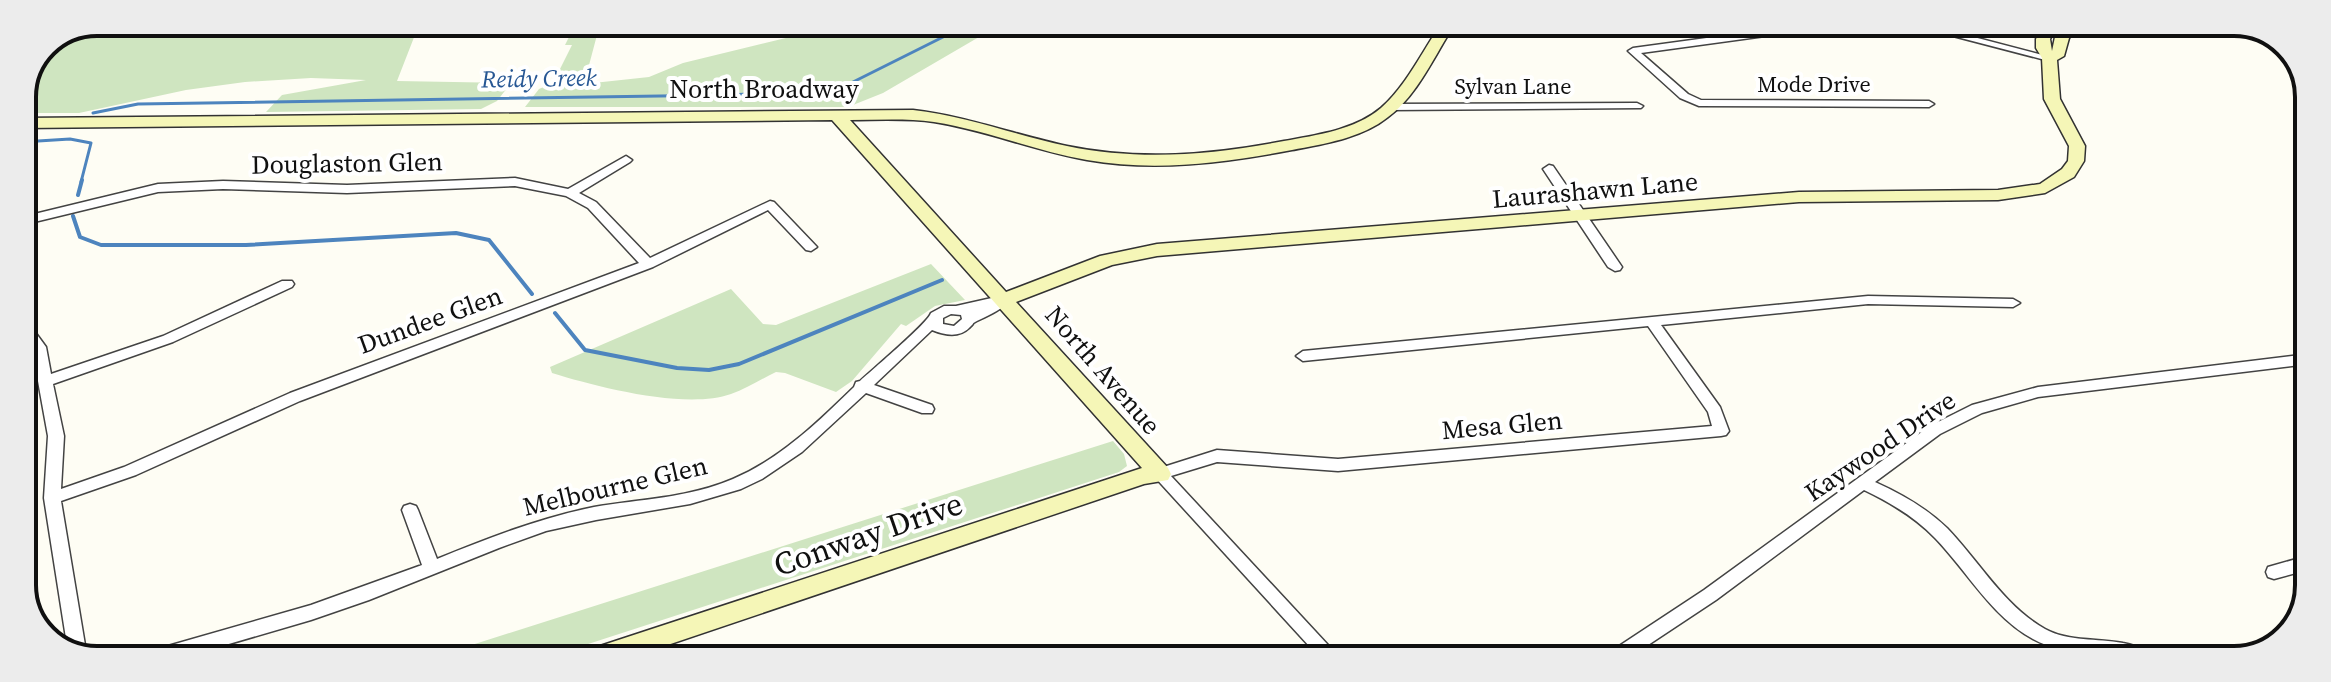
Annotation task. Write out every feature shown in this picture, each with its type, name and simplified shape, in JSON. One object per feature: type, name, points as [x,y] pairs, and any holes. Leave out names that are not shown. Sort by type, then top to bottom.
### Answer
[{"type":"street","name":"North Broadway","points":[[36,123],[836,115],[941,117],[1084,154],[1165,160],[1248,154],[1299,144],[1362,124],[1389,107],[1439,36]]},
{"type":"street","name":"Mode Drive","points":[[1742,36],[1633,51],[1684,96],[1699,103],[1929,104]]},
{"type":"street","points":[[1960,36],[2049,58],[2059,53],[2063,36]]},
{"type":"street","name":"Laurashawn Lane","points":[[1005,299],[1107,260],[1157,250],[1799,197],[1998,195],[2045,188],[2068,173],[2076,161],[2077,146],[2052,99],[2049,58],[2043,48],[2045,36]]},
{"type":"street","name":"Sylvan Lane","points":[[1389,107],[1637,106]]},
{"type":"street","name":"North Avenue","points":[[836,115],[1320,646]]},
{"type":"street","points":[[570,193],[626,160]]},
{"type":"street","points":[[1549,169],[1615,267]]},
{"type":"street","name":"Douglaston Glen","points":[[36,217],[132,193],[180,187],[347,189],[515,182],[570,193],[592,205],[648,264]]},
{"type":"street","name":"Dundee Glen","points":[[52,498],[130,471],[295,397],[648,264],[770,205],[811,247]]},
{"type":"street","points":[[46,381],[168,339],[287,284]]},
{"type":"street","name":"Melbourne Glen","points":[[194,646],[363,595],[431,566],[574,517],[709,492],[754,476],[826,424],[861,386],[912,343],[927,340],[939,327],[939,313],[964,314],[991,310],[1005,299]]},
{"type":"street","points":[[1303,356],[1868,300],[2013,303]]},
{"type":"street","name":"Melbourne Glen","points":[[939,327],[962,328],[964,314]]},
{"type":"street","name":"Mesa Glen","points":[[1160,474],[1217,456],[1338,465],[1721,431],[1715,411],[1651,321]]},
{"type":"street","points":[[36,343],[56,436],[52,498],[76,642]]},
{"type":"street","name":"Kaywood Drive","points":[[1633,646],[1710,595],[1935,430],[2003,399],[2295,361]]},
{"type":"street","points":[[861,386],[927,409]]},
{"type":"street","name":"Conway Drive","points":[[633,646],[1143,476],[1160,474]]},
{"type":"street","points":[[1863,483],[1901,500],[1939,531],[1999,599],[2037,633],[2067,646]]},
{"type":"street","points":[[410,510],[431,566]]},
{"type":"street","points":[[2274,572],[2295,566]]},
{"type":"green space","points":[[97,36],[415,36],[397,81],[511,83],[497,101],[481,109],[266,112],[282,95],[366,80],[311,78],[186,90],[79,113],[36,113],[37,85],[46,63],[63,46],[85,37]]},
{"type":"green space","points":[[570,36],[597,36],[584,84],[649,77],[683,63],[794,36],[981,36],[883,93],[848,107],[525,107],[539,89],[553,83],[572,45],[565,45]]},
{"type":"green space","points":[[931,264],[965,300],[935,306],[906,326],[901,324],[852,381],[836,392],[776,372],[731,394],[712,398],[666,398],[593,384],[552,373],[550,367],[731,289],[763,324],[776,325]]},
{"type":"green space","points":[[1113,441],[1124,454],[1127,466],[1119,472],[582,646],[469,646]]},
{"type":"waterway","name":"Reidy Creek","points":[[93,113],[138,104],[728,95],[837,90],[945,36]]},
{"type":"waterway","points":[[36,141],[70,139],[91,143],[81,182]]},
{"type":"waterway","points":[[78,195],[82,180]]},
{"type":"waterway","points":[[73,216],[80,237],[101,245],[246,245],[456,233],[489,240],[532,294]]},
{"type":"waterway","points":[[555,313],[585,350],[677,368],[709,370],[739,364],[942,280]]}]
